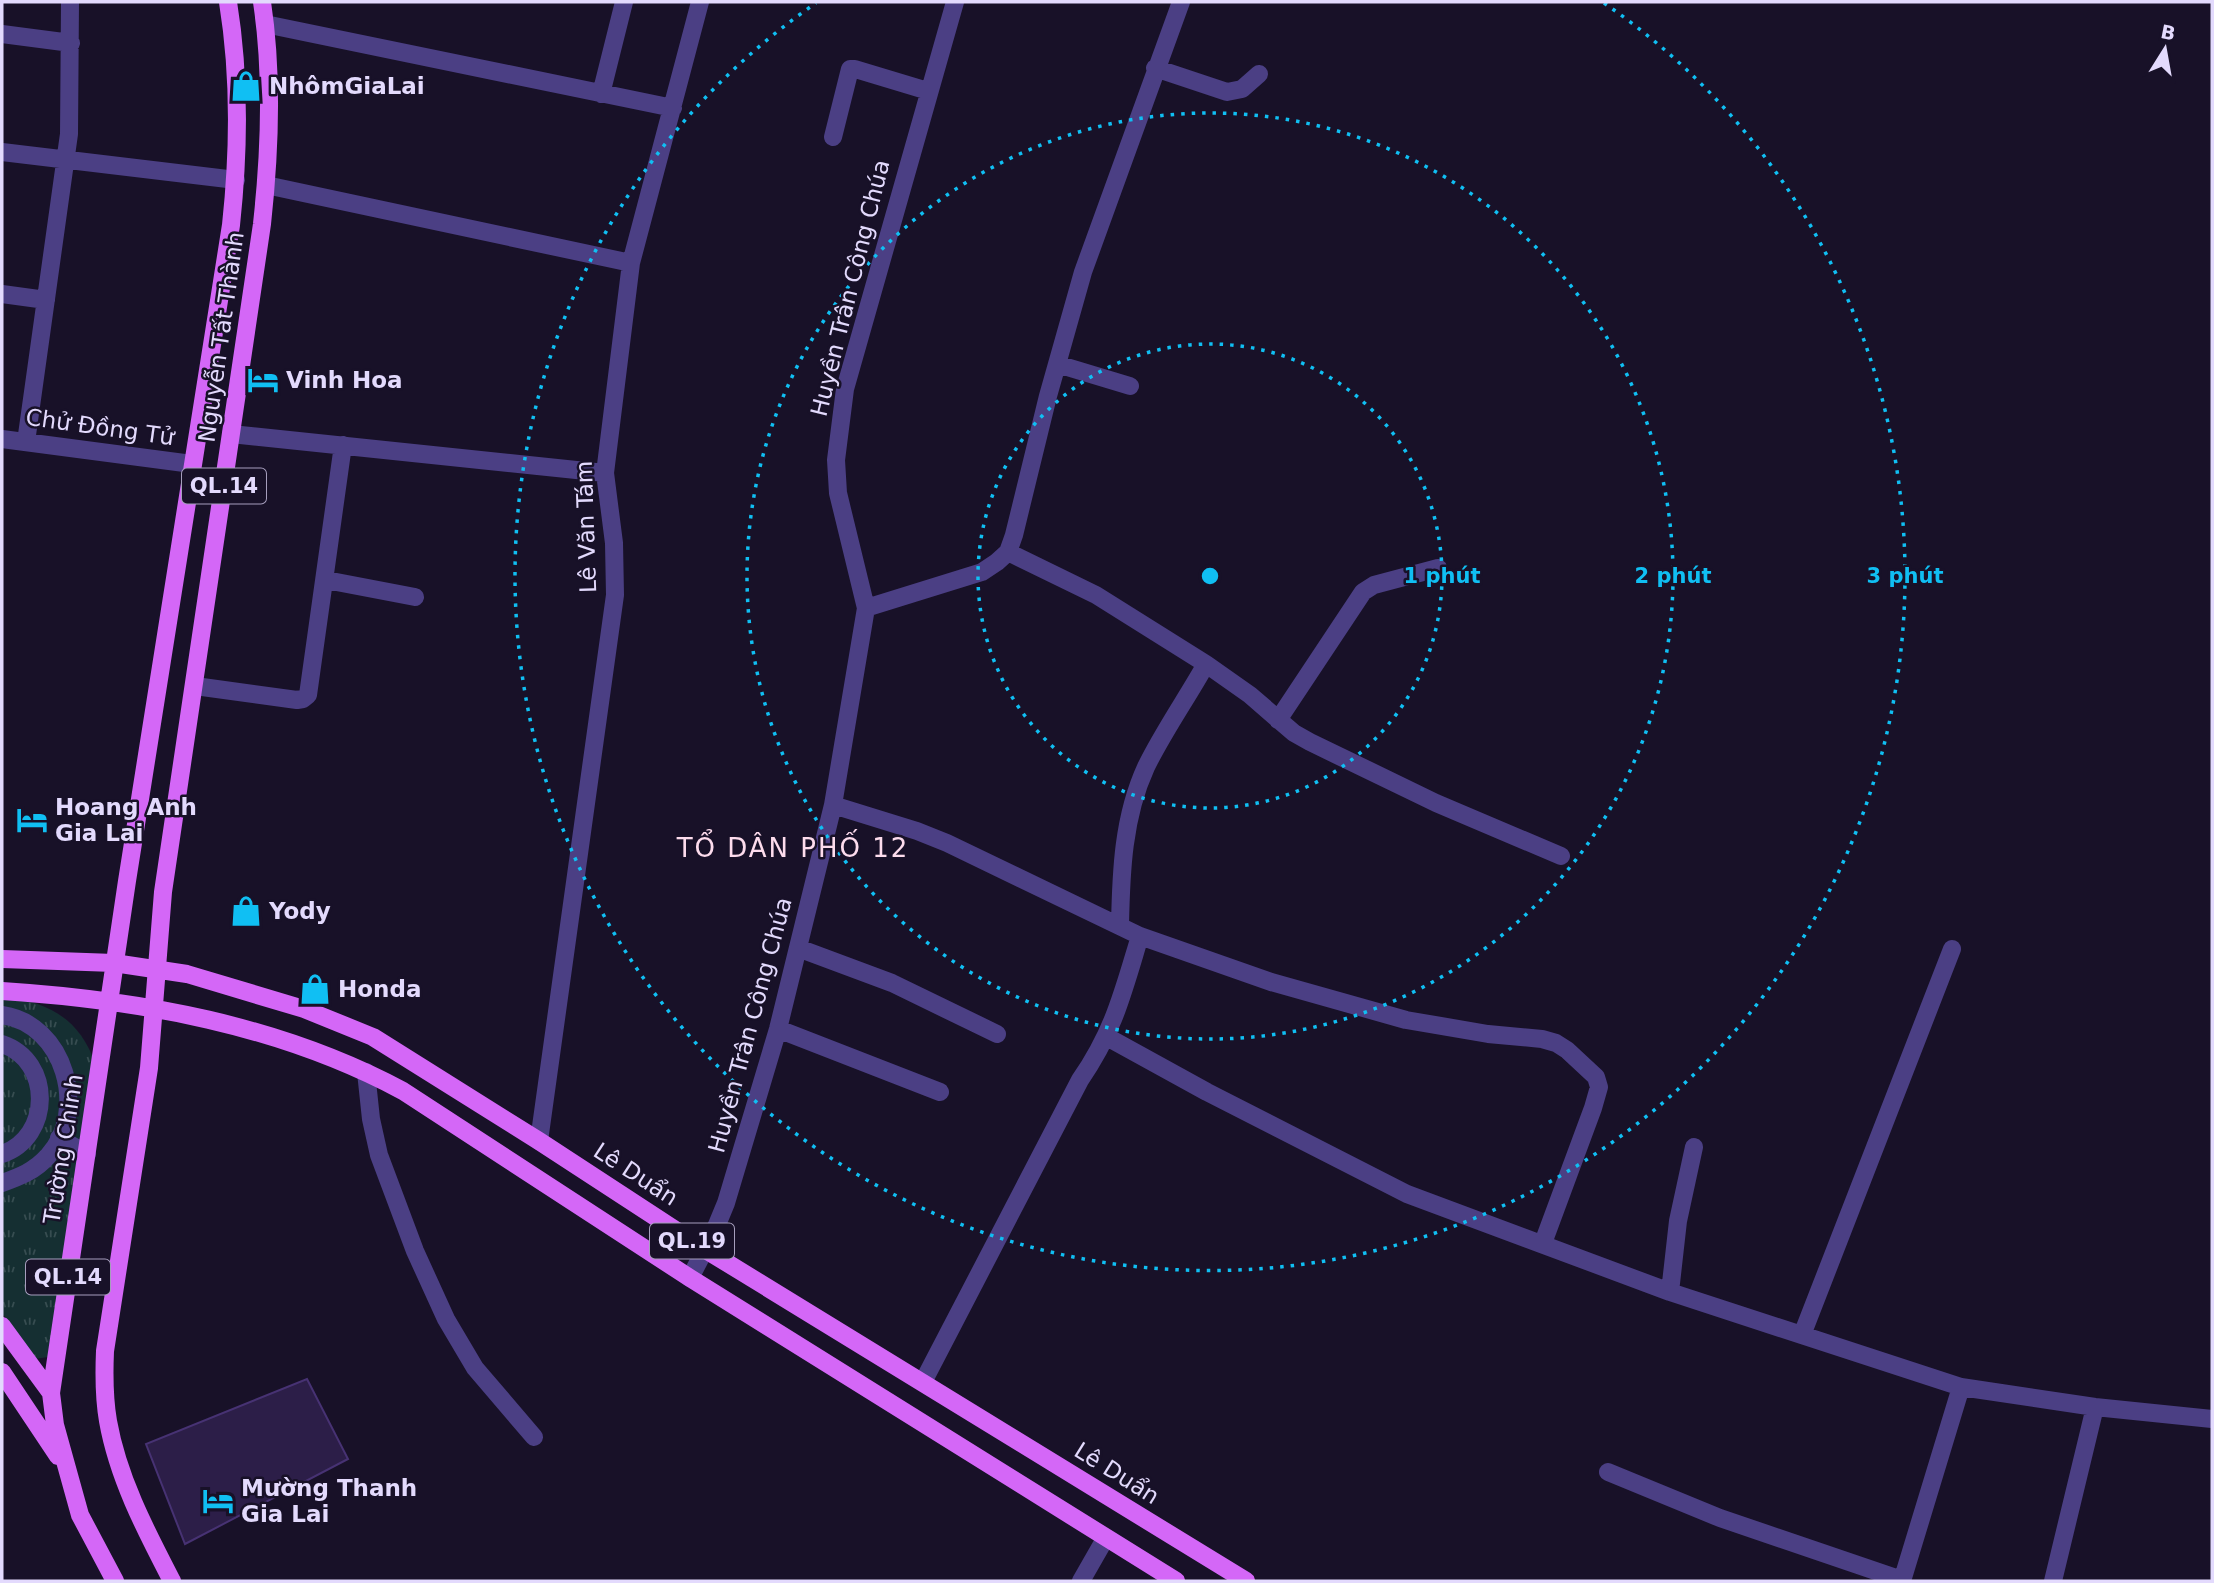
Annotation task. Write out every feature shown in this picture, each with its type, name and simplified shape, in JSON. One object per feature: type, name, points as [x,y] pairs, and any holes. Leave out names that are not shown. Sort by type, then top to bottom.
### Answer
[{"type":"main road","name":"Nguyễn Tất Thành","points":[[114,963],[231,225],[238,147],[233,36],[228,2]]},
{"type":"main road","name":"Nguyễn Tất Thành","points":[[157,969],[163,892],[267,186],[270,147],[262,2]]},
{"type":"main road","name":"Lê Duẩn","points":[[2,959],[114,963],[157,969],[222,983],[342,1023],[373,1037],[539,1140],[706,1250],[1246,1581]]},
{"type":"main road","name":"Trường Chinh","points":[[114,963],[51,1393],[55,1425],[80,1515],[115,1581]]},
{"type":"main road","name":"QL.14","points":[[157,969],[149,1068],[105,1351],[104,1385],[108,1422],[128,1488],[172,1581]]},
{"type":"main road","points":[[2,991],[109,1000]]},
{"type":"main road","name":"QL.19","points":[[109,1000],[207,1019],[296,1044],[366,1072],[414,1099],[690,1278],[1176,1581]]},
{"type":"main road","points":[[2,1326],[51,1393]]},
{"type":"main road","points":[[2,1372],[65,1467]]},
{"type":"street","points":[[26,442],[69,134],[69,2]]},
{"type":"street","points":[[601,94],[624,2]]},
{"type":"street","name":"Lê Văn Tám","points":[[539,1140],[614,595],[614,543],[606,473],[631,263],[700,2]]},
{"type":"street","name":"Huyền Trân Công Chúa","points":[[690,1278],[706,1250],[726,1203],[778,1029],[833,805],[866,608],[838,493],[836,460],[845,389],[955,2]]},
{"type":"street","points":[[866,608],[982,572],[1008,552],[1083,272],[1181,2]]},
{"type":"street","points":[[265,24],[673,108]]},
{"type":"street","points":[[2,34],[71,43]]},
{"type":"street","points":[[1155,68],[1227,92],[1242,89],[1259,74]]},
{"type":"street","points":[[833,136],[850,69],[928,92]]},
{"type":"street","points":[[2,152],[236,180]]},
{"type":"street","points":[[267,186],[631,263]]},
{"type":"street","points":[[2,294],[46,300]]},
{"type":"street","points":[[1057,364],[1130,386]]},
{"type":"street","points":[[231,435],[606,473]]},
{"type":"street","name":"Chử Đồng Tử","points":[[2,439],[192,464]]},
{"type":"street","points":[[195,686],[303,699],[308,695],[343,445]]},
{"type":"street","points":[[1008,552],[1096,595],[1206,664],[1310,742],[1425,798],[1561,856]]},
{"type":"street","points":[[1278,720],[1363,592],[1374,585],[1438,568]]},
{"type":"street","points":[[326,580],[415,597]]},
{"type":"street","points":[[1120,926],[1124,842],[1133,805],[1146,767],[1206,664]]},
{"type":"street","points":[[833,805],[947,843],[1140,936],[1234,970],[1349,1005],[1438,1026],[1542,1039],[1567,1050],[1597,1077],[1599,1087],[1543,1243]]},
{"type":"street","points":[[923,1382],[1080,1080],[1107,1037],[1140,936]]},
{"type":"street","points":[[798,948],[902,987],[998,1034]]},
{"type":"street","points":[[1802,1335],[1952,949]]},
{"type":"street","points":[[2,1015],[33,1029],[53,1049],[66,1074],[70,1101],[64,1130],[48,1156],[26,1175],[2,1183]]},
{"type":"street","points":[[778,1029],[940,1091]]},
{"type":"street","points":[[1107,1037],[1207,1092],[1407,1194],[1670,1292],[1961,1387],[2095,1407],[2212,1419]]},
{"type":"street","points":[[2,1044],[22,1056],[34,1071],[40,1088],[41,1107],[28,1121],[25,1140],[2,1154]]},
{"type":"street","points":[[366,1072],[371,1119],[379,1155],[415,1251],[446,1319],[475,1368],[534,1437]]},
{"type":"street","points":[[59,1138],[87,1154]]},
{"type":"street","points":[[1670,1292],[1678,1220],[1694,1147]]},
{"type":"street","points":[[1608,1472],[1720,1518],[1902,1581],[1961,1387]]},
{"type":"street","points":[[2053,1581],[2095,1407]]},
{"type":"street","points":[[1081,1581],[1105,1539]]},
{"type":"green space","points":[[2,994],[48,1008],[60,1015],[80,1035],[96,1065],[48,1357],[34,1359],[2,1313]]},
{"type":"building","name":"Mường Thanh Gia Lai","points":[[307,1379],[348,1459],[185,1544],[146,1444]]},
{"type":"place","name":"NhômGiaLai","points":[[246,86]]},
{"type":"place","name":"Vinh Hoa","points":[[263,380]]},
{"type":"place","name":"Hoang Anh Gia Lai","points":[[32,820]]},
{"type":"place","name":"Yody","points":[[246,911]]},
{"type":"place","name":"Honda","points":[[315,989]]},
{"type":"place","name":"Mường Thanh Gia Lai","points":[[218,1501]]},
{"type":"district","name":"TỔ DÂN PHỐ 12","points":[[793,848]]}]
